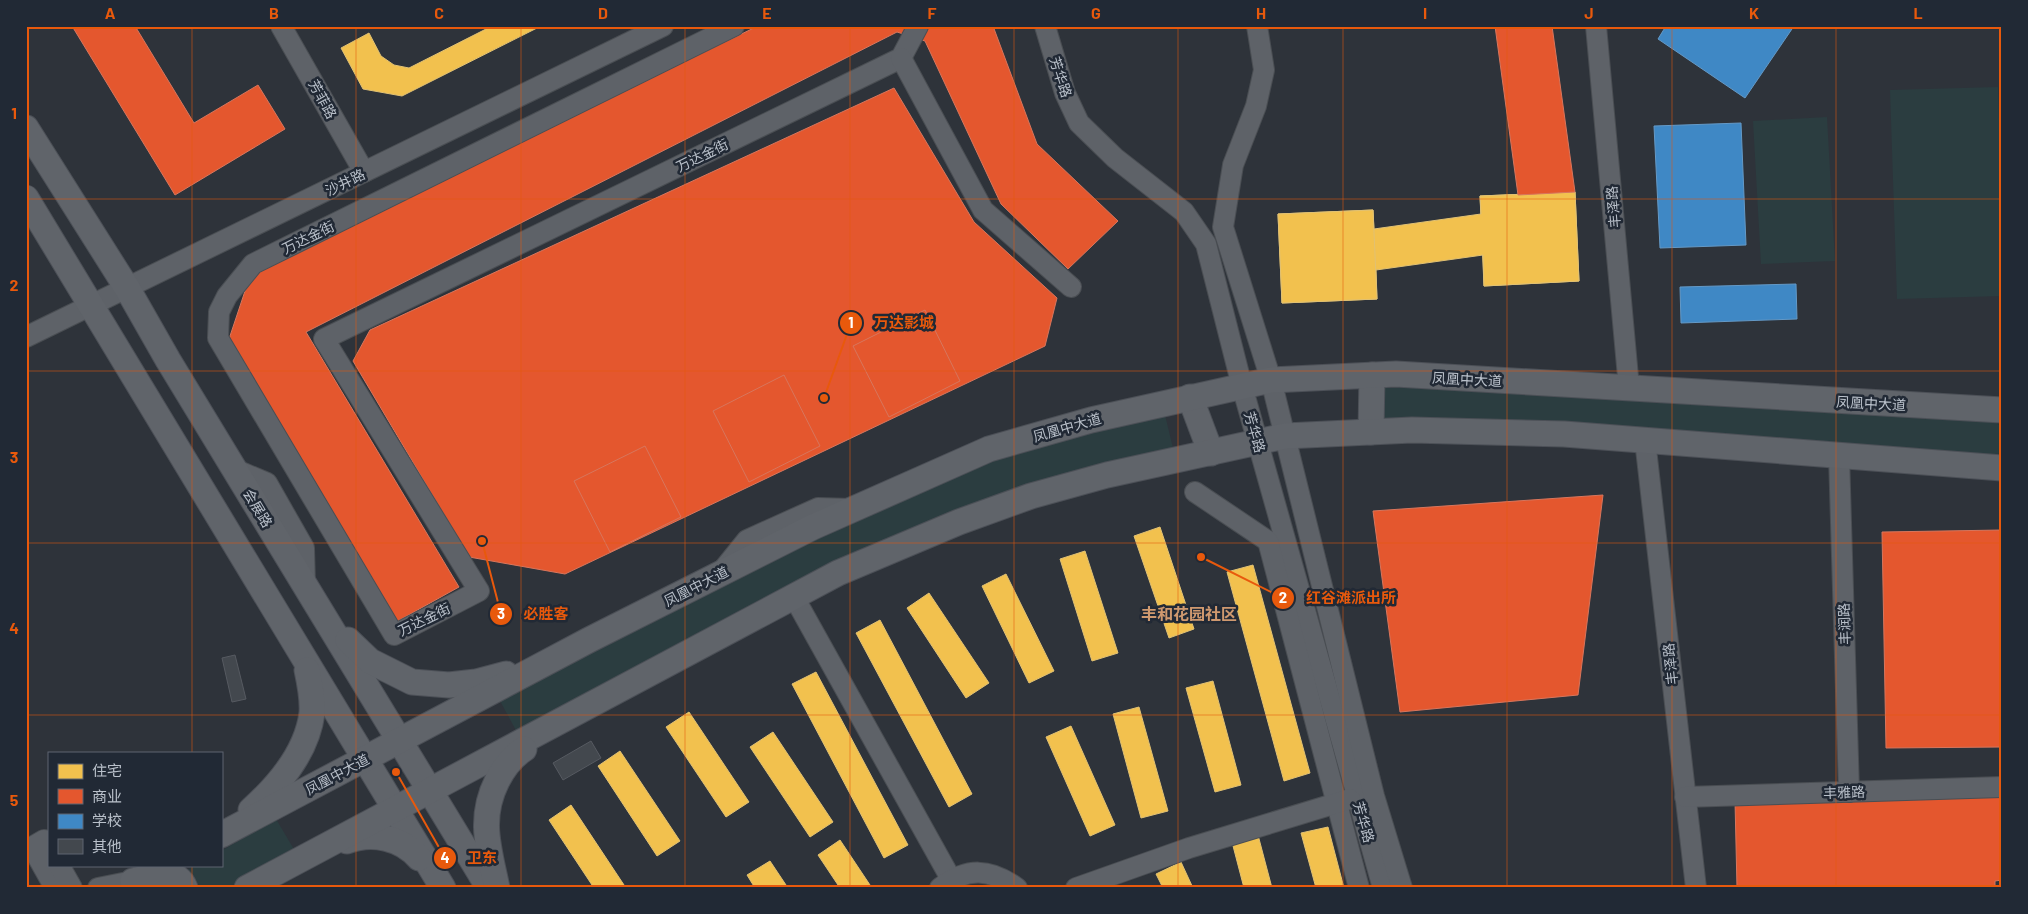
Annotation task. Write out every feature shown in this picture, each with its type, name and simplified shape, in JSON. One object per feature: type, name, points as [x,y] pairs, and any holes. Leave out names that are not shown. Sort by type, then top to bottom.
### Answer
[{"type":"main road","name":"会展路","points":[[26,128],[127,288],[234,469],[489,888]]},
{"type":"main road","points":[[26,198],[366,759],[442,888]]},
{"type":"main road","name":"凤凰中大道","points":[[224,833],[542,664],[853,509],[989,449],[1091,420],[1271,380],[1396,374],[2002,410]]},
{"type":"main road","points":[[1371,432],[1372,376]]},
{"type":"main road","points":[[1190,397],[1211,453]]},
{"type":"main road","points":[[247,888],[847,570],[959,522],[1031,496],[1107,475],[1285,436],[1412,430],[1564,434],[2002,468]]},
{"type":"main road","points":[[321,611],[370,661],[412,682],[449,685],[476,682],[542,664]]},
{"type":"main road","points":[[224,833],[276,786],[294,762],[306,734],[312,713],[312,696],[306,660]]},
{"type":"main road","points":[[497,888],[486,837],[485,820],[489,798],[502,771],[517,754],[606,698]]},
{"type":"main road","points":[[309,855],[352,839],[371,837],[393,839],[417,856],[442,888]]},
{"type":"main road","points":[[127,884],[161,866]]},
{"type":"main road","points":[[127,884],[163,874],[170,874],[178,878],[186,888]]},
{"type":"street","name":"芳菲路","points":[[281,26],[364,172]]},
{"type":"street","name":"沙井路","points":[[26,337],[663,26]]},
{"type":"street","name":"万达金街","points":[[734,26],[253,264],[227,296],[219,312],[218,338],[394,635],[479,591],[324,339],[901,58]]},
{"type":"street","points":[[918,26],[901,58],[983,210],[1071,287]]},
{"type":"street","name":"芳华路","points":[[1045,26],[1065,93],[1079,123],[1115,158],[1184,212],[1206,244],[1242,386],[1383,888]]},
{"type":"street","name":"芳华路","points":[[1257,26],[1264,70],[1256,106],[1233,165],[1222,226],[1271,380],[1374,796],[1402,888]]},
{"type":"street","name":"丰泽路","points":[[1596,26],[1629,388]]},
{"type":"street","name":"丰泽路","points":[[1645,440],[1696,888]]},
{"type":"street","name":"丰润路","points":[[1839,455],[1848,792]]},
{"type":"street","points":[[1195,492],[1268,542],[1359,888]]},
{"type":"street","points":[[794,597],[946,883],[968,873],[987,872],[1004,878],[1017,888]]},
{"type":"street","name":"丰雅路","points":[[1686,797],[2002,787]]},
{"type":"street","points":[[1076,888],[1189,848],[1358,797]]},
{"type":"street","points":[[48,846],[44,840],[32,847],[55,888]]},
{"type":"street","points":[[60,866],[72,888]]},
{"type":"street","points":[[98,888],[127,884]]},
{"type":"shaded area","points":[[1998,87],[2002,214],[2002,296],[1897,299],[1890,90]]},
{"type":"shaded area","points":[[1827,117],[1835,261],[1761,264],[1753,121]]},
{"type":"shaded area","points":[[1470,385],[1995,422],[2002,427],[2002,450],[1997,456],[1390,425],[1381,418],[1384,388]]},
{"type":"shaded area","points":[[1165,415],[1173,448],[1023,488],[518,734],[500,701],[719,585],[879,506],[996,458],[1088,432]]},
{"type":"shaded area","points":[[276,819],[295,851],[232,888],[172,888],[169,881],[194,866],[222,866],[222,850]]},
{"type":"building: 住宅","points":[[492,26],[541,26],[402,96],[363,89],[341,48],[369,33],[381,56],[394,65],[409,68]]},
{"type":"building: 住宅","points":[[1575,192],[1579,281],[1484,286],[1480,196]]},
{"type":"building: 住宅","points":[[1575,192],[1579,281],[1484,286],[1483,255],[1376,270],[1377,299],[1282,303],[1278,214],[1373,210],[1374,229],[1481,214],[1480,196]]},
{"type":"building: 住宅","points":[[1373,210],[1377,299],[1282,303],[1278,214]]},
{"type":"building: 住宅","points":[[1160,527],[1194,629],[1169,638],[1134,536]]},
{"type":"building: 住宅","points":[[1085,551],[1118,653],[1092,661],[1060,559]]},
{"type":"building: 住宅","points":[[1253,565],[1310,773],[1284,781],[1227,572]]},
{"type":"building: 住宅","points":[[1006,574],[1054,671],[1029,683],[982,586]]},
{"type":"building: 住宅","points":[[929,593],[989,683],[966,698],[907,608]]},
{"type":"building: 住宅","points":[[880,620],[972,794],[949,807],[856,633]]},
{"type":"building: 住宅","points":[[816,672],[908,845],[884,858],[792,684]]},
{"type":"building: 住宅","points":[[1213,681],[1241,785],[1215,792],[1186,688]]},
{"type":"building: 住宅","points":[[1139,707],[1168,811],[1141,818],[1113,714]]},
{"type":"building: 住宅","points":[[689,712],[749,802],[726,817],[666,727]]},
{"type":"building: 住宅","points":[[1071,726],[1115,825],[1090,836],[1046,737]]},
{"type":"building: 住宅","points":[[773,732],[833,822],[810,837],[750,747]]},
{"type":"building: 住宅","points":[[620,751],[680,841],[657,856],[598,766]]},
{"type":"building: 住宅","points":[[571,805],[626,888],[594,888],[549,820]]},
{"type":"building: 住宅","points":[[1328,827],[1344,888],[1316,888],[1301,833]]},
{"type":"building: 住宅","points":[[1258,835],[1272,888],[1244,888],[1232,842]]},
{"type":"building: 住宅","points":[[840,840],[872,888],[840,888],[818,855]]},
{"type":"building: 住宅","points":[[770,861],[788,888],[755,888],[747,875]]},
{"type":"building: 住宅","points":[[1181,862],[1193,888],[1163,888],[1156,874]]},
{"type":"building: 商业","points":[[72,26],[135,26],[194,123],[258,85],[285,129],[175,195]]},
{"type":"building: 商业","points":[[758,26],[993,26],[1037,144],[1118,221],[1068,269],[1001,204],[925,41],[897,32],[306,332],[459,587],[396,622],[226,348],[252,270]]},
{"type":"building: 商业","points":[[1495,26],[1552,26],[1575,192],[1518,195]]},
{"type":"building: 商业","points":[[894,88],[974,222],[1057,298],[1045,346],[565,574],[469,557],[353,361],[370,330]]},
{"type":"building: 商业","points":[[925,310],[960,381],[889,417],[853,346]]},
{"type":"building: 商业","points":[[784,375],[820,446],[749,482],[713,411]]},
{"type":"building: 商业","points":[[645,446],[681,517],[610,552],[574,481]]},
{"type":"building: 商业","points":[[1603,495],[1578,695],[1400,712],[1373,511]]},
{"type":"building: 商业","points":[[2002,530],[2002,747],[1886,748],[1882,532]]},
{"type":"building: 商业","points":[[2002,795],[2002,880],[1995,881],[1995,888],[1737,888],[1735,801]]},
{"type":"building: 学校","points":[[1666,26],[1794,26],[1745,98],[1658,39]]},
{"type":"building: 学校","points":[[1741,123],[1746,245],[1660,248],[1654,126]]},
{"type":"building: 学校","points":[[1796,284],[1797,319],[1681,323],[1680,287]]},
{"type":"building: 其他","points":[[235,655],[246,699],[232,702],[222,658]]},
{"type":"building: 其他","points":[[591,741],[601,758],[563,780],[553,763]]},
{"type":"place","name":"万达影城","points":[[824,398]]},
{"type":"place","name":"必胜客","points":[[482,541]]},
{"type":"place","name":"红谷滩派出所","points":[[1201,557]]},
{"type":"place","name":"卫东","points":[[396,772]]},
{"type":"district","name":"丰和花园社区","points":[[1189,613]]}]
